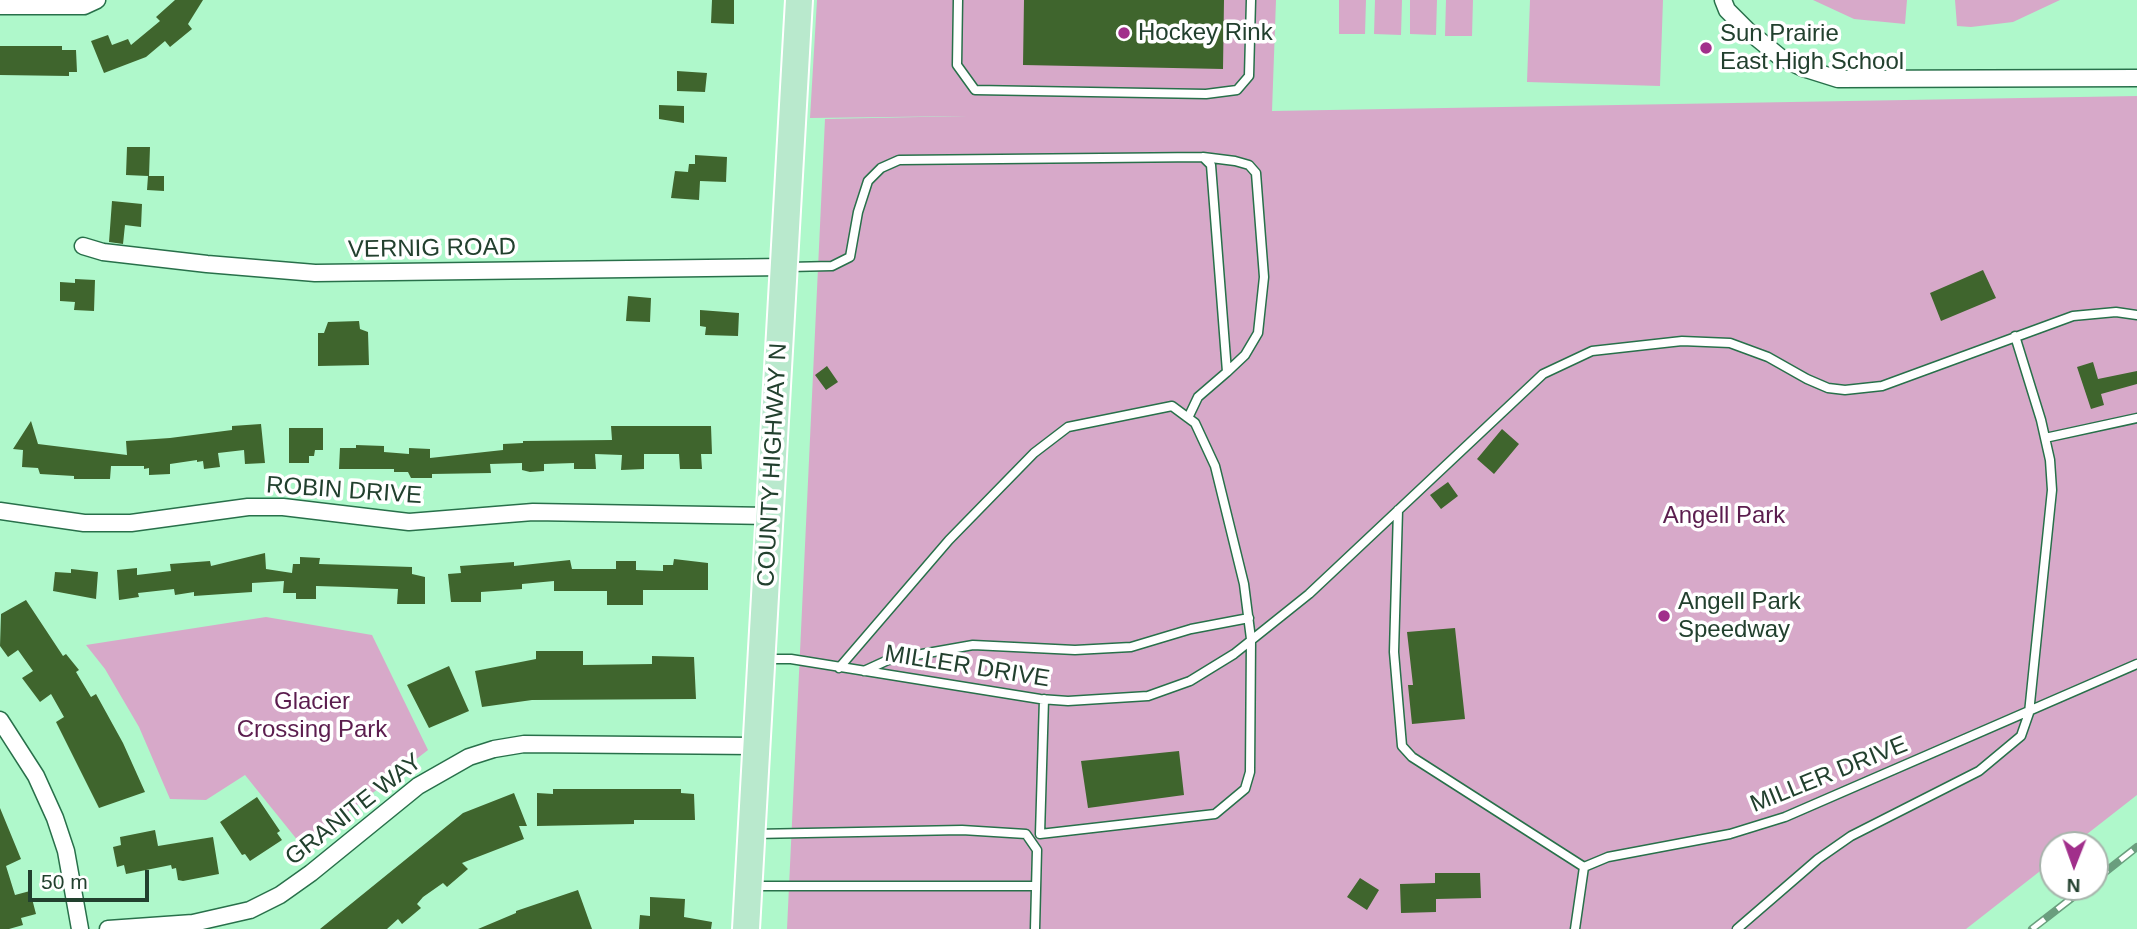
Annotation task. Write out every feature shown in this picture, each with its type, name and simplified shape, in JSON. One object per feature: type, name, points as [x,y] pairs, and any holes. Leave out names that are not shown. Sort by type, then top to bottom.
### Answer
[{"type":"main road","name":"COUNTY HIGHWAY N","points":[[746,929],[799,0]]},
{"type":"street","points":[[0,6],[84,6],[97,0]]},
{"type":"street","points":[[1723,0],[1727,10],[1747,30],[1780,57],[1838,79],[2137,78]]},
{"type":"street","name":"VERNIG ROAD","points":[[83,246],[103,252],[314,273],[785,267]]},
{"type":"street","name":"ROBIN DRIVE","points":[[0,511],[84,523],[131,523],[248,507],[283,507],[409,522],[534,512],[770,516]]},
{"type":"street","points":[[0,720],[36,776],[55,818],[66,851],[80,929]]},
{"type":"street","name":"GRANITE WAY","points":[[108,929],[209,920],[250,910],[280,895],[311,873],[439,772],[494,749],[524,744],[756,746]]},
{"type":"lane","points":[[958,0],[957,65],[975,90],[1206,94],[1237,90],[1248,76],[1251,0]]},
{"type":"lane","points":[[1203,157],[1211,165],[1227,372]]},
{"type":"lane","points":[[785,267],[832,266],[850,257],[858,212],[868,181],[881,168],[899,160],[1203,157],[1249,165],[1256,173],[1264,277],[1258,333],[1245,355],[1198,397],[1188,418]]},
{"type":"lane","name":"MILLER DRIVE","points":[[762,659],[791,659],[1044,699],[1113,700],[1148,696],[1190,681],[1309,594],[1543,374],[1592,351],[1682,341],[1730,343],[1768,358],[1807,379],[1845,390],[1882,386],[2073,316],[2116,312],[2137,315]]},
{"type":"lane","points":[[1737,929],[1818,859],[1852,835],[1979,771],[2021,736],[2029,713],[2051,520],[2051,470],[2045,438],[2015,336]]},
{"type":"lane","points":[[839,668],[949,540],[1034,453],[1068,427],[1172,407],[1195,423],[1215,466],[1232,528],[1251,639],[1250,772],[1245,789],[1215,814],[1040,834],[1044,699]]},
{"type":"lane","points":[[2045,438],[2137,418]]},
{"type":"lane","points":[[1398,510],[1394,652],[1402,746],[1412,757],[1584,867],[1575,929]]},
{"type":"lane","points":[[863,671],[888,660],[973,645],[1075,650],[1131,647],[1191,629],[1248,618]]},
{"type":"lane","name":"MILLER DRIVE","points":[[1584,867],[1608,857],[1730,834],[1784,817],[2137,664]]},
{"type":"lane","points":[[751,834],[1011,831],[1026,834],[1037,850],[1035,929]]},
{"type":"lane","points":[[749,887],[1036,886]]},
{"type":"green space","name":"Angell Park","points":[[817,0],[1276,0],[1272,111],[2137,96],[2137,795],[2091,831],[2039,831],[2039,872],[1966,929],[787,929],[825,119],[967,116],[810,118]]},
{"type":"green space","points":[[1339,0],[1366,0],[1365,34],[1339,34]]},
{"type":"green space","points":[[1375,0],[1402,0],[1401,35],[1374,34]]},
{"type":"green space","points":[[1410,0],[1437,0],[1436,35],[1410,34]]},
{"type":"green space","points":[[1446,0],[1473,0],[1472,36],[1445,36]]},
{"type":"green space","points":[[1530,0],[1663,0],[1660,86],[1527,82]]},
{"type":"green space","points":[[1813,0],[1907,0],[1905,24],[1854,19]]},
{"type":"green space","points":[[1955,0],[2060,0],[2013,22],[1971,27],[1957,26]]},
{"type":"green space","name":"Glacier Crossing Park","points":[[266,617],[372,635],[428,750],[303,847],[245,775],[206,800],[170,799],[139,727],[105,669],[86,645]]},
{"type":"building","points":[[175,0],[203,0],[188,24],[192,29],[170,47],[165,41],[146,57],[104,73],[91,41],[108,35],[112,45],[128,39],[131,45],[160,21],[156,17]]},
{"type":"building","points":[[712,0],[734,0],[734,24],[711,23]]},
{"type":"building","name":"Hockey Rink","points":[[1024,0],[1224,0],[1223,69],[1023,65]]},
{"type":"building","points":[[0,46],[62,46],[62,50],[76,50],[77,72],[69,72],[69,76],[0,75]]},
{"type":"building","points":[[677,71],[707,73],[705,92],[677,91]]},
{"type":"building","points":[[659,105],[684,106],[684,123],[659,119]]},
{"type":"building","points":[[127,147],[150,147],[149,176],[164,176],[164,191],[147,190],[148,176],[126,175]]},
{"type":"building","points":[[695,155],[727,157],[726,182],[700,181],[699,200],[671,198],[675,171],[688,172],[689,164],[695,164]]},
{"type":"building","points":[[112,201],[142,204],[141,227],[125,225],[123,244],[109,242]]},
{"type":"building","points":[[1983,270],[1996,298],[1941,321],[1930,293]]},
{"type":"building","points":[[75,279],[95,280],[94,311],[74,310],[75,302],[60,301],[60,282],[75,283]]},
{"type":"building","points":[[628,296],[651,298],[650,322],[626,321]]},
{"type":"building","points":[[700,310],[739,313],[738,336],[705,335],[706,327],[700,326]]},
{"type":"building","points":[[359,321],[360,329],[368,332],[369,365],[318,366],[318,333],[324,333],[328,322]]},
{"type":"building","points":[[2093,362],[2098,379],[2137,371],[2137,384],[2101,394],[2104,405],[2091,409],[2077,367]]},
{"type":"building","points":[[827,366],[838,382],[826,390],[815,375]]},
{"type":"building","points":[[31,421],[38,444],[127,455],[126,441],[170,438],[232,430],[232,426],[261,424],[265,463],[245,464],[244,450],[218,453],[220,467],[204,469],[203,461],[197,460],[170,464],[170,474],[149,475],[149,468],[144,469],[144,466],[111,466],[110,479],[74,479],[74,476],[40,474],[38,468],[22,467],[23,450],[13,449]]},
{"type":"building","points":[[611,426],[711,426],[712,454],[701,454],[702,469],[680,469],[679,454],[644,454],[644,469],[621,470],[622,455],[595,454],[596,469],[574,469],[574,463],[544,464],[544,471],[530,472],[522,470],[522,463],[490,464],[491,473],[432,474],[432,478],[411,478],[408,472],[394,472],[394,469],[339,469],[340,448],[356,448],[356,445],[384,446],[384,452],[409,454],[409,448],[430,449],[430,458],[503,450],[503,444],[523,441],[612,440]]},
{"type":"building","points":[[289,428],[323,428],[323,450],[315,450],[314,456],[309,456],[309,463],[289,463]]},
{"type":"building","points":[[1502,429],[1519,444],[1494,474],[1477,459]]},
{"type":"building","points":[[1448,482],[1458,496],[1441,509],[1430,495]]},
{"type":"building","points":[[265,553],[266,569],[292,573],[293,564],[300,564],[300,557],[320,558],[319,564],[412,567],[412,574],[425,577],[425,604],[397,604],[398,589],[348,587],[316,586],[316,599],[296,599],[296,593],[283,593],[284,581],[252,583],[252,592],[194,596],[194,592],[175,595],[174,589],[138,593],[139,597],[119,600],[117,570],[137,568],[137,575],[171,571],[170,564],[210,561],[211,566]]},
{"type":"building","points":[[674,559],[708,563],[708,590],[643,590],[643,605],[607,605],[607,591],[554,591],[554,581],[522,584],[522,589],[481,592],[481,602],[451,602],[448,574],[461,573],[460,566],[514,562],[514,566],[570,560],[572,569],[616,569],[616,561],[636,561],[636,570],[663,571],[663,565],[673,565]]},
{"type":"building","points":[[71,569],[98,572],[96,599],[53,591],[55,572],[71,573]]},
{"type":"building","points":[[26,600],[63,656],[66,654],[79,670],[76,672],[91,697],[96,694],[123,743],[145,792],[99,808],[56,722],[64,717],[51,694],[40,702],[22,678],[33,671],[18,650],[8,657],[0,646],[1,614]]},
{"type":"building","points":[[1455,628],[1465,719],[1412,724],[1408,685],[1413,685],[1407,632]]},
{"type":"building","points":[[536,651],[583,651],[583,665],[652,664],[652,656],[694,657],[696,699],[532,700],[482,707],[475,671],[536,659]]},
{"type":"building","points":[[449,666],[469,711],[429,728],[407,685]]},
{"type":"building","points":[[1179,751],[1184,795],[1088,808],[1081,761]]},
{"type":"building","points":[[553,789],[681,789],[681,793],[694,794],[695,820],[634,820],[634,824],[537,826],[537,793],[553,794]]},
{"type":"building","points":[[514,793],[527,826],[519,826],[524,839],[462,863],[468,869],[447,887],[443,883],[423,897],[417,904],[421,908],[402,924],[398,919],[387,929],[320,929],[463,813]]},
{"type":"building","points":[[257,797],[280,831],[277,833],[282,840],[250,861],[245,854],[242,855],[220,822]]},
{"type":"building","points":[[0,808],[21,859],[6,866],[15,895],[30,891],[36,914],[21,918],[23,925],[9,929],[0,929]]},
{"type":"building","points":[[155,830],[158,846],[213,837],[219,874],[183,881],[178,880],[176,868],[172,869],[171,865],[126,874],[124,865],[117,867],[113,847],[121,845],[120,837]]},
{"type":"building","points":[[1435,873],[1480,873],[1481,898],[1436,899],[1436,912],[1401,913],[1400,884],[1435,883]]},
{"type":"building","points":[[1360,878],[1379,890],[1367,910],[1347,897]]},
{"type":"building","points":[[578,890],[592,929],[478,929],[516,911]]},
{"type":"building","points":[[650,897],[685,899],[684,917],[712,922],[711,929],[639,929],[640,915],[650,916]]},
{"type":"railway","points":[[2109,869],[2137,847]]},
{"type":"railway","points":[[2032,929],[2068,901]]},
{"type":"place","name":"Hockey Rink","points":[[1124,33]]},
{"type":"place","name":"Sun Prairie East High School","points":[[1706,48]]},
{"type":"place","name":"Angell Park Speedway","points":[[1664,616]]}]
